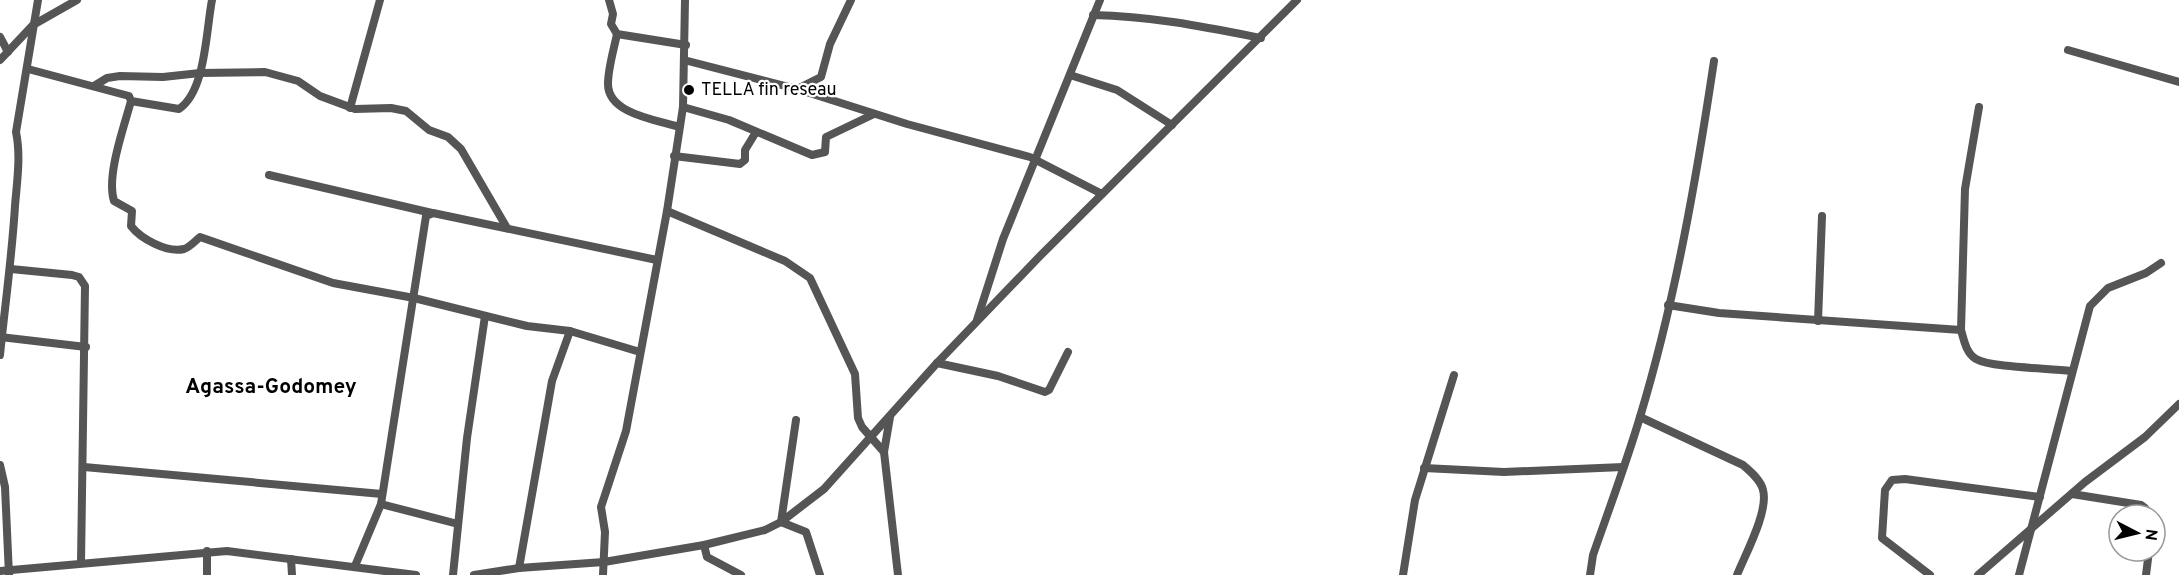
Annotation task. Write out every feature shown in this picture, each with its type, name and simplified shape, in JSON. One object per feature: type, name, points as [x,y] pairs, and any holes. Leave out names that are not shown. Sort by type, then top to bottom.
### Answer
[{"type":"street","points":[[0,355],[11,269],[18,171],[16,132],[38,0]]},
{"type":"street","points":[[0,60],[33,25],[76,0]]},
{"type":"street","points":[[28,69],[124,94],[131,101],[179,109],[190,100],[200,73],[212,0]]},
{"type":"street","points":[[350,108],[380,0]]},
{"type":"street","points":[[609,0],[613,14],[611,24],[617,33],[608,85],[616,101],[632,113],[679,127]]},
{"type":"street","points":[[603,575],[605,524],[601,507],[620,454],[667,211],[682,107],[686,45],[685,0]]},
{"type":"street","points":[[797,90],[821,77],[830,44],[850,0]]},
{"type":"street","points":[[976,323],[1003,239],[1100,0]]},
{"type":"street","points":[[474,575],[519,568],[604,562],[704,545],[765,530],[781,522],[824,489],[937,363],[1102,194],[1298,0]]},
{"type":"street","points":[[1094,15],[1128,16],[1176,22],[1261,38]]},
{"type":"street","points":[[617,33],[686,45]]},
{"type":"street","points":[[0,37],[8,52]]},
{"type":"street","points":[[2068,50],[2179,82]]},
{"type":"street","points":[[684,60],[797,90],[1036,160],[1102,194]]},
{"type":"street","points":[[1590,575],[1593,555],[1640,417],[1668,305],[1696,184],[1714,62]]},
{"type":"street","points":[[94,86],[106,78],[120,76],[164,78],[200,73],[266,72],[282,75],[350,108],[391,108],[406,111],[429,130],[455,142],[507,228]]},
{"type":"street","points":[[1070,75],[1117,90],[1172,125]]},
{"type":"street","points":[[131,101],[117,155],[112,194],[114,201],[132,211],[131,226],[139,237],[174,250],[187,248],[200,237],[333,283],[414,298],[485,316],[570,331],[640,352]]},
{"type":"street","points":[[682,107],[729,120],[812,155],[822,155],[825,150],[826,137],[874,114]]},
{"type":"street","points":[[1979,108],[1965,189],[1961,330],[1965,346],[1974,358],[1994,365],[2071,370]]},
{"type":"street","points":[[674,156],[740,164],[745,160],[745,150],[756,132]]},
{"type":"street","points":[[268,175],[657,261]]},
{"type":"street","points":[[667,211],[785,261],[810,278],[855,374],[858,418],[871,438],[884,452]]},
{"type":"street","points":[[355,566],[381,504],[414,298],[424,219],[433,213]]},
{"type":"street","points":[[1818,321],[1822,216]]},
{"type":"street","points":[[2019,575],[2071,370],[2090,306],[2108,288],[2146,273],[2161,263]]},
{"type":"street","points":[[11,269],[79,277],[85,286],[86,347],[81,563]]},
{"type":"street","points":[[1668,305],[1719,313],[1961,330]]},
{"type":"street","points":[[453,575],[466,438],[485,316]]},
{"type":"street","points":[[519,568],[552,381],[570,331]]},
{"type":"street","points":[[1,338],[86,347]]},
{"type":"street","points":[[937,363],[998,376],[1045,392],[1049,390],[1068,352]]},
{"type":"street","points":[[1403,575],[1415,500],[1454,375]]},
{"type":"street","points":[[1978,575],[2072,494],[2145,437],[2179,404]]},
{"type":"street","points":[[890,417],[884,452],[898,575]]},
{"type":"street","points":[[1640,417],[1743,465],[1763,490],[1759,519],[1737,575]]},
{"type":"street","points":[[781,522],[796,420]]},
{"type":"street","points":[[0,465],[5,487],[6,572],[227,550],[416,575]]},
{"type":"street","points":[[84,467],[382,494]]},
{"type":"street","points":[[1424,468],[1504,472],[1623,467]]},
{"type":"street","points":[[1930,575],[1882,538],[1885,490],[1892,480],[1899,478],[2040,497]]},
{"type":"street","points":[[2072,494],[2128,503]]},
{"type":"street","points":[[381,504],[458,524]]},
{"type":"street","points":[[781,522],[806,532],[820,575]]},
{"type":"street","points":[[704,545],[707,556],[741,575]]},
{"type":"street","points":[[207,551],[207,575]]},
{"type":"street","points":[[291,559],[292,575]]},
{"type":"place","name":"TELLA fin reseau","points":[[689,90]]},
{"type":"district","name":"Agassa-Godomey","points":[[271,387]]}]
